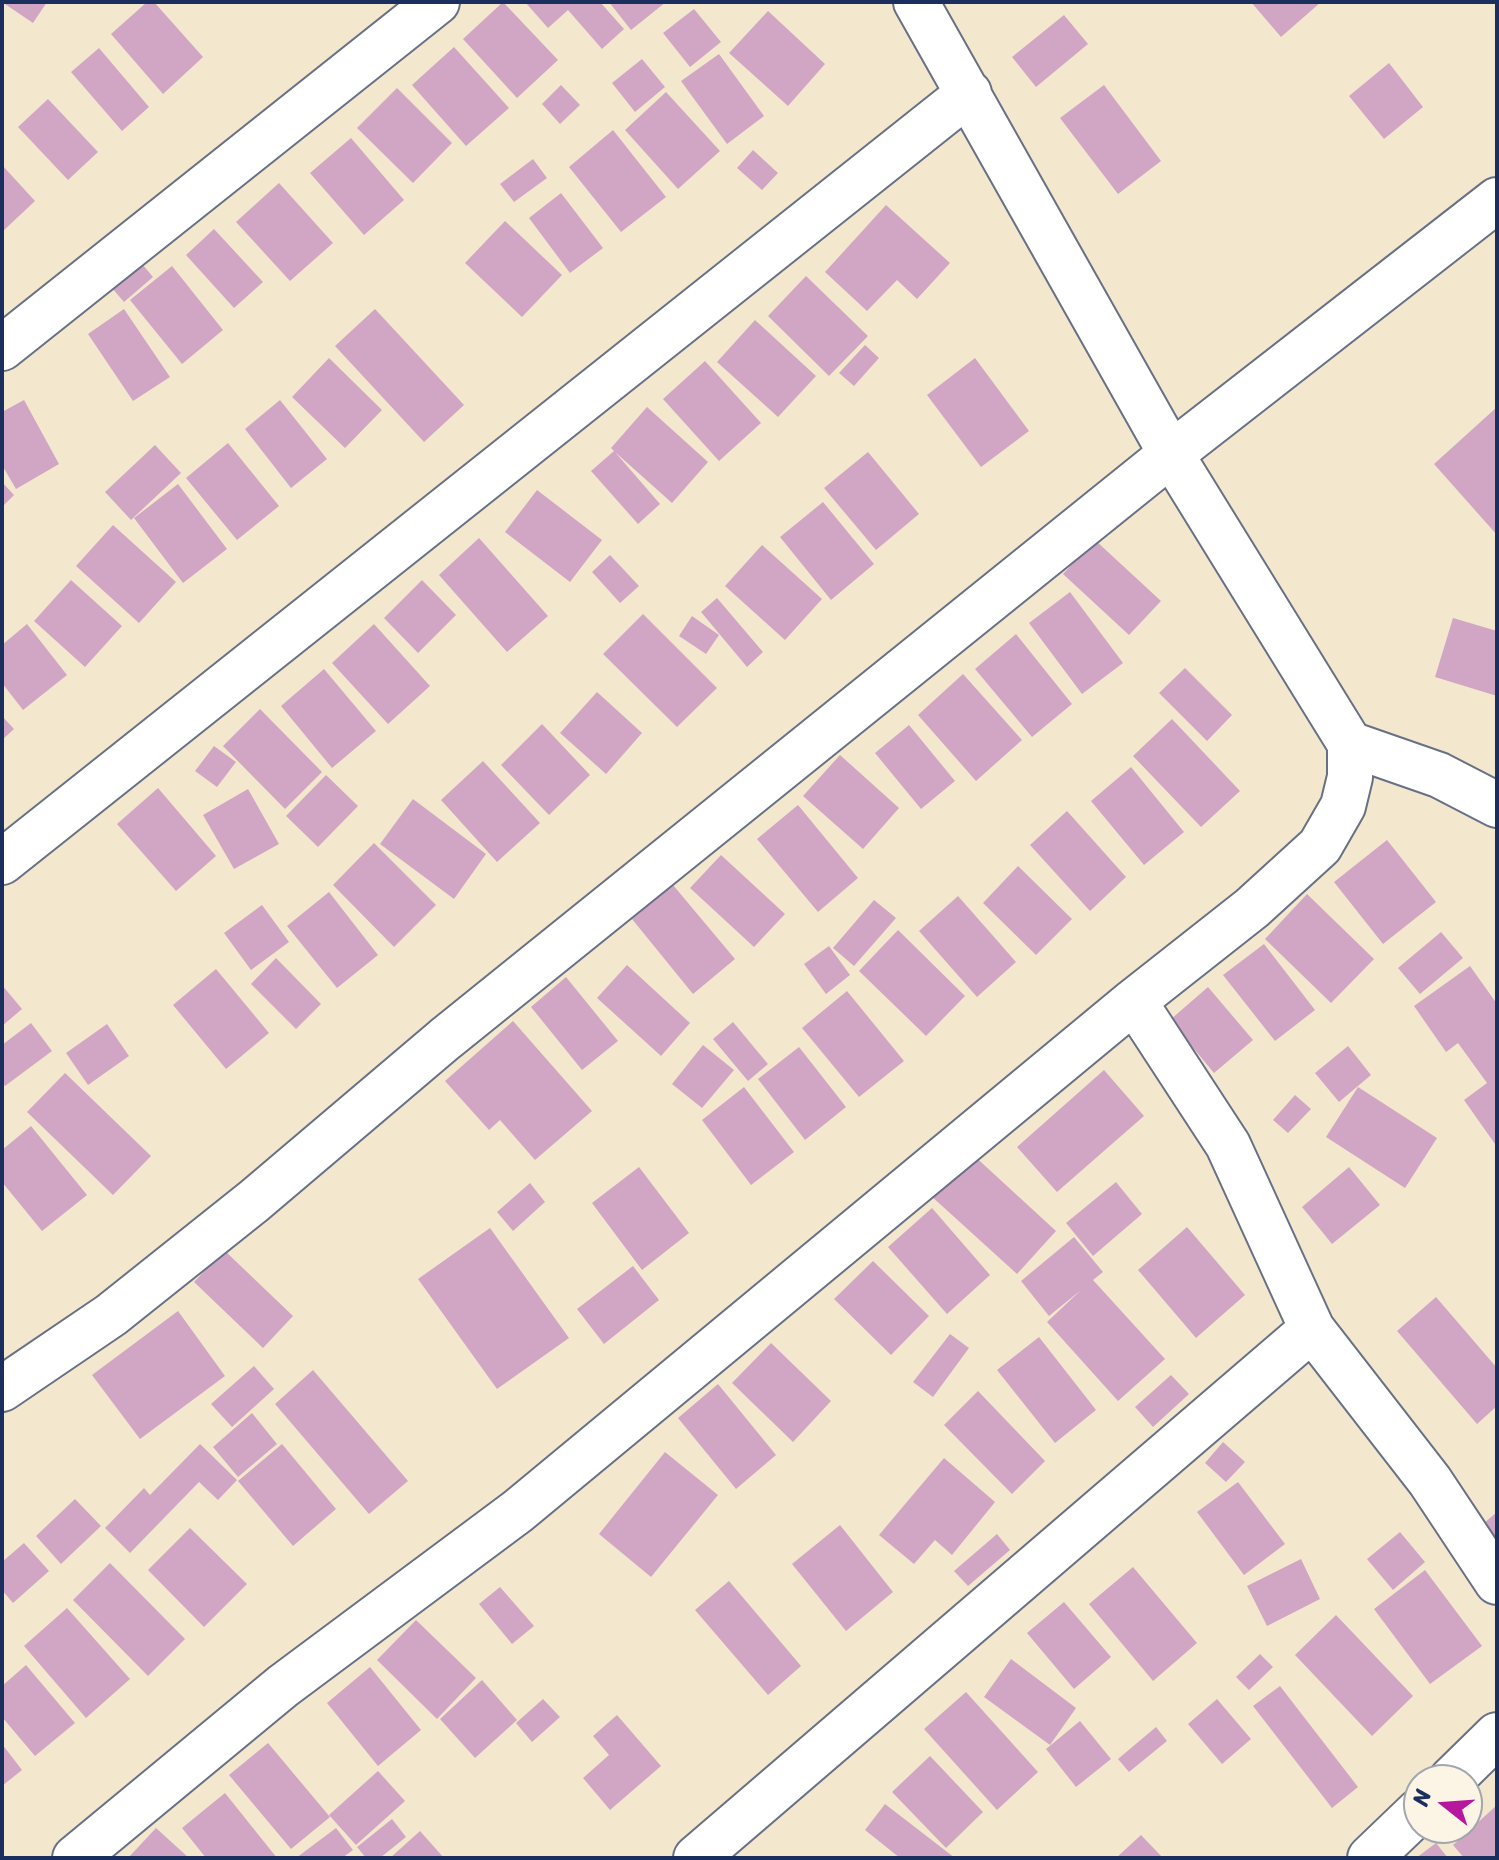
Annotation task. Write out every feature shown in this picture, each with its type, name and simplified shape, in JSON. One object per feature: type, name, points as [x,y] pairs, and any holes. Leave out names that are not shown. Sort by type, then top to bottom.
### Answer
[{"type":"street","points":[[2,348],[437,2]]},
{"type":"street","points":[[75,1858],[283,1686],[518,1511],[1134,1001],[1252,908],[1320,846],[1343,806],[1350,777],[1350,744],[1171,454],[916,2]]},
{"type":"street","points":[[2,862],[969,93]]},
{"type":"street","points":[[2,1389],[111,1315],[457,1029],[1171,454],[1497,200]]},
{"type":"street","points":[[1350,744],[1439,775],[1497,805]]},
{"type":"street","points":[[1134,1001],[1228,1145],[1312,1329],[1430,1481],[1497,1582]]},
{"type":"street","points":[[696,1858],[1312,1329]]},
{"type":"street","points":[[1467,1764],[1497,1735]]},
{"type":"street","points":[[1370,1858],[1403,1826]]},
{"type":"building","points":[[2,2],[47,2],[33,23]]},
{"type":"building","points":[[147,2],[154,2],[203,57],[163,94],[111,34]]},
{"type":"building","points":[[503,2],[558,60],[517,98],[463,39]]},
{"type":"building","points":[[525,2],[600,2],[624,29],[602,49],[568,10],[548,28]]},
{"type":"building","points":[[609,2],[666,2],[631,30]]},
{"type":"building","points":[[1251,2],[1321,2],[1281,37]]},
{"type":"building","points":[[694,9],[721,42],[690,67],[663,33]]},
{"type":"building","points":[[768,11],[825,64],[788,106],[729,53]]},
{"type":"building","points":[[1064,15],[1088,44],[1036,87],[1012,57]]},
{"type":"building","points":[[454,47],[509,108],[466,146],[412,85]]},
{"type":"building","points":[[99,48],[149,107],[122,131],[71,72]]},
{"type":"building","points":[[719,54],[764,116],[727,144],[681,81]]},
{"type":"building","points":[[642,59],[665,87],[635,112],[612,83]]},
{"type":"building","points":[[1389,63],[1423,107],[1384,139],[1349,96]]},
{"type":"building","points":[[561,85],[580,105],[560,124],[542,104]]},
{"type":"building","points":[[1104,85],[1161,161],[1118,194],[1060,118]]},
{"type":"building","points":[[397,88],[452,143],[413,183],[357,128]]},
{"type":"building","points":[[666,92],[720,151],[678,189],[625,130]]},
{"type":"building","points":[[48,99],[98,152],[68,180],[18,127]]},
{"type":"building","points":[[613,130],[666,197],[621,232],[569,167]]},
{"type":"building","points":[[351,138],[404,200],[364,235],[310,173]]},
{"type":"building","points":[[753,150],[778,173],[762,190],[737,168]]},
{"type":"building","points":[[533,159],[547,178],[514,202],[500,184]]},
{"type":"building","points":[[2,165],[35,201],[2,232]]},
{"type":"building","points":[[279,183],[333,243],[290,281],[236,222]]},
{"type":"building","points":[[561,193],[603,248],[570,273],[529,218]]},
{"type":"building","points":[[886,205],[950,263],[917,299],[897,280],[867,311],[825,272]]},
{"type":"building","points":[[505,221],[562,275],[522,317],[465,263]]},
{"type":"building","points":[[214,229],[263,282],[234,308],[186,255]]},
{"type":"building","points":[[121,239],[153,277],[124,302],[92,265]]},
{"type":"building","points":[[172,266],[223,330],[182,364],[130,300]]},
{"type":"building","points":[[806,276],[868,336],[829,376],[768,316]]},
{"type":"building","points":[[124,309],[170,377],[133,401],[88,334]]},
{"type":"building","points":[[375,309],[464,405],[424,442],[335,346]]},
{"type":"building","points":[[755,320],[816,376],[778,417],[717,362]]},
{"type":"building","points":[[865,345],[879,358],[854,386],[839,373]]},
{"type":"building","points":[[329,358],[382,410],[345,448],[292,397]]},
{"type":"building","points":[[975,358],[1029,431],[981,467],[927,395]]},
{"type":"building","points":[[705,361],[761,423],[719,461],[663,399]]},
{"type":"building","points":[[24,400],[59,464],[16,489],[2,465],[2,412]]},
{"type":"building","points":[[280,400],[327,459],[291,488],[245,429]]},
{"type":"building","points":[[647,407],[708,462],[672,503],[615,452],[660,504],[638,524],[591,471],[614,451],[611,448]]},
{"type":"building","points":[[1497,407],[1497,535],[1434,464]]},
{"type":"building","points":[[228,443],[279,506],[237,540],[186,478]]},
{"type":"building","points":[[155,445],[181,473],[131,520],[105,492]]},
{"type":"building","points":[[868,452],[919,514],[876,550],[824,488]]},
{"type":"building","points":[[2,482],[14,495],[2,507]]},
{"type":"building","points":[[178,484],[227,549],[183,583],[134,518]]},
{"type":"building","points":[[537,490],[602,540],[570,582],[505,532]]},
{"type":"building","points":[[823,502],[874,564],[831,600],[780,537]]},
{"type":"building","points":[[113,525],[176,582],[139,623],[76,566]]},
{"type":"building","points":[[479,538],[548,616],[507,652],[439,575]]},
{"type":"building","points":[[1095,540],[1161,601],[1129,635],[1063,574]]},
{"type":"building","points":[[762,545],[822,599],[785,640],[725,586]]},
{"type":"building","points":[[610,555],[639,586],[620,603],[592,572]]},
{"type":"building","points":[[71,580],[122,626],[85,667],[34,621]]},
{"type":"building","points":[[422,580],[456,615],[418,653],[384,618]]},
{"type":"building","points":[[1070,592],[1123,663],[1082,694],[1029,623]]},
{"type":"building","points":[[717,598],[763,652],[747,667],[701,612]]},
{"type":"building","points":[[643,614],[717,688],[677,727],[603,654]]},
{"type":"building","points":[[692,616],[719,635],[706,654],[679,636]]},
{"type":"building","points":[[1453,618],[1497,631],[1497,696],[1435,677]]},
{"type":"building","points":[[27,624],[67,675],[23,710],[2,683],[2,645]]},
{"type":"building","points":[[374,624],[430,686],[388,724],[332,663]]},
{"type":"building","points":[[1016,634],[1072,704],[1032,737],[975,669]]},
{"type":"building","points":[[1185,668],[1232,715],[1207,741],[1159,693]]},
{"type":"building","points":[[324,669],[376,731],[332,768],[281,706]]},
{"type":"building","points":[[963,674],[1022,740],[976,781],[918,715]]},
{"type":"building","points":[[597,692],[642,733],[606,774],[560,733]]},
{"type":"building","points":[[260,709],[322,772],[285,809],[223,746]]},
{"type":"building","points":[[2,716],[14,729],[2,740]]},
{"type":"building","points":[[1172,719],[1240,791],[1201,827],[1133,756]]},
{"type":"building","points":[[542,724],[590,775],[549,815],[501,765]]},
{"type":"building","points":[[909,725],[955,781],[921,809],[875,753]]},
{"type":"building","points":[[214,746],[236,762],[217,787],[195,771]]},
{"type":"building","points":[[840,755],[899,808],[863,849],[803,796]]},
{"type":"building","points":[[483,761],[540,823],[497,862],[441,800]]},
{"type":"building","points":[[1131,767],[1184,832],[1144,865],[1091,801]]},
{"type":"building","points":[[326,775],[358,806],[318,847],[286,816]]},
{"type":"building","points":[[158,788],[216,856],[176,891],[117,824]]},
{"type":"building","points":[[248,789],[279,844],[234,869],[203,815]]},
{"type":"building","points":[[413,799],[486,854],[454,899],[380,844]]},
{"type":"building","points":[[798,805],[858,878],[818,912],[757,839]]},
{"type":"building","points":[[1067,811],[1126,877],[1090,911],[1030,845]]},
{"type":"building","points":[[1387,840],[1436,902],[1383,944],[1334,882]]},
{"type":"building","points":[[374,843],[436,905],[394,947],[333,885]]},
{"type":"building","points":[[721,855],[785,914],[754,947],[690,888]]},
{"type":"building","points":[[1018,866],[1072,919],[1036,955],[983,903]]},
{"type":"building","points":[[673,885],[735,959],[693,994],[632,919]]},
{"type":"building","points":[[329,892],[378,955],[337,988],[287,926]]},
{"type":"building","points":[[1307,894],[1374,959],[1331,1003],[1265,939]]},
{"type":"building","points":[[958,896],[1016,962],[977,997],[919,931]]},
{"type":"building","points":[[874,900],[896,918],[854,966],[833,948]]},
{"type":"building","points":[[262,905],[289,942],[251,970],[224,933]]},
{"type":"building","points":[[898,930],[965,996],[926,1036],[859,971]]},
{"type":"building","points":[[1441,932],[1463,958],[1420,994],[1398,968]]},
{"type":"building","points":[[1264,944],[1315,1010],[1275,1041],[1223,975]]},
{"type":"building","points":[[829,946],[850,975],[826,994],[804,964]]},
{"type":"building","points":[[276,958],[321,1004],[296,1029],[251,984]]},
{"type":"building","points":[[627,965],[690,1023],[661,1056],[597,998]]},
{"type":"building","points":[[1470,966],[1497,1004],[1495,1144],[1464,1100],[1487,1083],[1458,1043],[1446,1052],[1414,1006]]},
{"type":"building","points":[[216,969],[269,1033],[226,1069],[173,1005]]},
{"type":"building","points":[[566,977],[618,1041],[582,1070],[531,1007]]},
{"type":"building","points":[[2,985],[22,1009],[2,1026]]},
{"type":"building","points":[[1208,987],[1253,1040],[1214,1073],[1170,1020]]},
{"type":"building","points":[[847,991],[904,1061],[859,1097],[802,1028]]},
{"type":"building","points":[[513,1021],[592,1111],[535,1160],[500,1120],[489,1130],[445,1081]]},
{"type":"building","points":[[733,1022],[768,1064],[748,1081],[713,1039]]},
{"type":"building","points":[[31,1023],[52,1051],[5,1086],[2,1081],[2,1045]]},
{"type":"building","points":[[107,1024],[129,1056],[88,1085],[66,1053]]},
{"type":"building","points":[[703,1045],[734,1070],[702,1108],[672,1084]]},
{"type":"building","points":[[1348,1046],[1371,1075],[1339,1102],[1315,1073]]},
{"type":"building","points":[[799,1047],[846,1107],[805,1140],[758,1079]]},
{"type":"building","points":[[1104,1070],[1144,1116],[1057,1192],[1017,1147]]},
{"type":"building","points":[[65,1073],[151,1156],[113,1195],[27,1112]]},
{"type":"building","points":[[744,1087],[794,1152],[751,1185],[702,1120]]},
{"type":"building","points":[[1358,1087],[1437,1138],[1405,1188],[1326,1137]]},
{"type":"building","points":[[1295,1095],[1311,1109],[1288,1133],[1273,1120]]},
{"type":"building","points":[[31,1126],[87,1195],[42,1231],[2,1182],[2,1150]]},
{"type":"building","points":[[970,1152],[1056,1231],[1017,1274],[930,1195]]},
{"type":"building","points":[[639,1167],[689,1233],[642,1270],[592,1203]]},
{"type":"building","points":[[1349,1167],[1380,1205],[1332,1244],[1302,1207]]},
{"type":"building","points":[[1116,1182],[1142,1214],[1093,1256],[1066,1223]]},
{"type":"building","points":[[530,1183],[545,1202],[513,1231],[497,1212]]},
{"type":"building","points":[[932,1208],[990,1275],[947,1314],[888,1247]]},
{"type":"building","points":[[1187,1227],[1245,1295],[1196,1338],[1138,1270]]},
{"type":"building","points":[[490,1228],[569,1338],[497,1389],[418,1279]]},
{"type":"building","points":[[1074,1237],[1103,1272],[1093,1280],[1165,1359],[1118,1401],[1047,1322],[1081,1290],[1049,1316],[1021,1281]]},
{"type":"building","points":[[224,1250],[293,1316],[263,1348],[194,1282]]},
{"type":"building","points":[[873,1261],[929,1316],[891,1355],[834,1299]]},
{"type":"building","points":[[633,1266],[659,1300],[604,1344],[577,1309]]},
{"type":"building","points":[[1436,1297],[1497,1368],[1497,1406],[1477,1424],[1397,1331]]},
{"type":"building","points":[[178,1311],[225,1376],[140,1439],[92,1375]]},
{"type":"building","points":[[950,1334],[969,1348],[933,1397],[913,1382]]},
{"type":"building","points":[[1039,1337],[1096,1410],[1055,1443],[997,1370]]},
{"type":"building","points":[[771,1343],[831,1401],[793,1442],[732,1383]]},
{"type":"building","points":[[254,1366],[274,1389],[232,1427],[211,1404]]},
{"type":"building","points":[[313,1370],[408,1481],[369,1514],[275,1404]]},
{"type":"building","points":[[1171,1375],[1189,1394],[1153,1427],[1135,1407]]},
{"type":"building","points":[[718,1384],[776,1455],[736,1489],[678,1418]]},
{"type":"building","points":[[978,1391],[1045,1461],[1012,1494],[944,1425]]},
{"type":"building","points":[[252,1413],[277,1444],[238,1477],[213,1447]]},
{"type":"building","points":[[1223,1442],[1245,1462],[1226,1482],[1205,1463]]},
{"type":"building","points":[[200,1444],[237,1480],[218,1500],[199,1482],[130,1553],[105,1528],[144,1488],[150,1495]]},
{"type":"building","points":[[282,1444],[336,1509],[293,1546],[238,1481]]},
{"type":"building","points":[[665,1452],[718,1495],[651,1577],[599,1534]]},
{"type":"building","points":[[944,1458],[995,1502],[952,1555],[935,1540],[914,1564],[879,1535]]},
{"type":"building","points":[[1238,1482],[1285,1544],[1244,1575],[1197,1512]]},
{"type":"building","points":[[75,1499],[101,1526],[61,1564],[36,1536]]},
{"type":"building","points":[[1497,1512],[1497,1552],[1477,1529]]},
{"type":"building","points":[[840,1525],[893,1592],[846,1631],[792,1564]]},
{"type":"building","points":[[190,1528],[247,1584],[204,1627],[148,1570]]},
{"type":"building","points":[[1400,1532],[1425,1562],[1393,1590],[1367,1559]]},
{"type":"building","points":[[997,1534],[1010,1550],[968,1586],[954,1571]]},
{"type":"building","points":[[24,1543],[49,1571],[13,1603],[2,1590],[2,1562]]},
{"type":"building","points":[[1301,1559],[1320,1599],[1267,1626],[1247,1586]]},
{"type":"building","points":[[110,1563],[185,1639],[148,1676],[73,1600]]},
{"type":"building","points":[[1133,1567],[1197,1643],[1153,1681],[1089,1604]]},
{"type":"building","points":[[1425,1570],[1482,1646],[1430,1684],[1374,1609]]},
{"type":"building","points":[[729,1581],[801,1666],[768,1695],[695,1610]]},
{"type":"building","points":[[500,1587],[534,1626],[512,1644],[479,1604]]},
{"type":"building","points":[[1064,1602],[1111,1657],[1074,1689],[1027,1633]]},
{"type":"building","points":[[67,1608],[130,1679],[86,1718],[24,1646]]},
{"type":"building","points":[[1336,1615],[1413,1696],[1372,1736],[1295,1655]]},
{"type":"building","points":[[416,1620],[476,1678],[437,1719],[377,1660]]},
{"type":"building","points":[[1260,1654],[1273,1667],[1249,1690],[1236,1677]]},
{"type":"building","points":[[1011,1659],[1076,1708],[1050,1745],[984,1697]]},
{"type":"building","points":[[26,1665],[75,1723],[35,1756],[2,1717],[2,1686]]},
{"type":"building","points":[[370,1667],[421,1730],[378,1766],[327,1703]]},
{"type":"building","points":[[482,1680],[517,1720],[475,1758],[440,1719]]},
{"type":"building","points":[[1280,1686],[1358,1787],[1332,1808],[1253,1706]]},
{"type":"building","points":[[966,1692],[1038,1772],[997,1810],[924,1729]]},
{"type":"building","points":[[543,1699],[560,1717],[532,1742],[516,1723]]},
{"type":"building","points":[[1217,1699],[1251,1739],[1222,1764],[1188,1724]]},
{"type":"building","points":[[617,1715],[661,1766],[610,1810],[583,1778],[609,1755],[593,1736]]},
{"type":"building","points":[[1080,1721],[1111,1759],[1076,1787],[1046,1749]]},
{"type":"building","points":[[1156,1727],[1167,1741],[1129,1772],[1118,1759]]},
{"type":"building","points":[[268,1743],[330,1817],[291,1849],[229,1775]]},
{"type":"building","points":[[2,1744],[22,1770],[2,1786]]},
{"type":"building","points":[[930,1756],[983,1812],[946,1848],[892,1792]]},
{"type":"building","points":[[378,1771],[405,1801],[356,1845],[329,1815]]},
{"type":"building","points":[[225,1793],[277,1858],[206,1858],[182,1828]]},
{"type":"building","points":[[885,1804],[955,1858],[900,1858],[865,1830]]},
{"type":"building","points":[[1497,1805],[1497,1858],[1464,1858],[1453,1845],[1483,1844],[1483,1818]]},
{"type":"building","points":[[392,1819],[406,1837],[380,1858],[366,1858],[357,1847]]},
{"type":"building","points":[[156,1828],[189,1858],[128,1858]]},
{"type":"building","points":[[336,1828],[353,1850],[342,1858],[296,1858]]},
{"type":"building","points":[[420,1831],[444,1858],[390,1858]]},
{"type":"building","points":[[1141,1835],[1163,1858],[1116,1858]]},
{"type":"building","points":[[1437,1844],[1448,1858],[1416,1858]]}]
